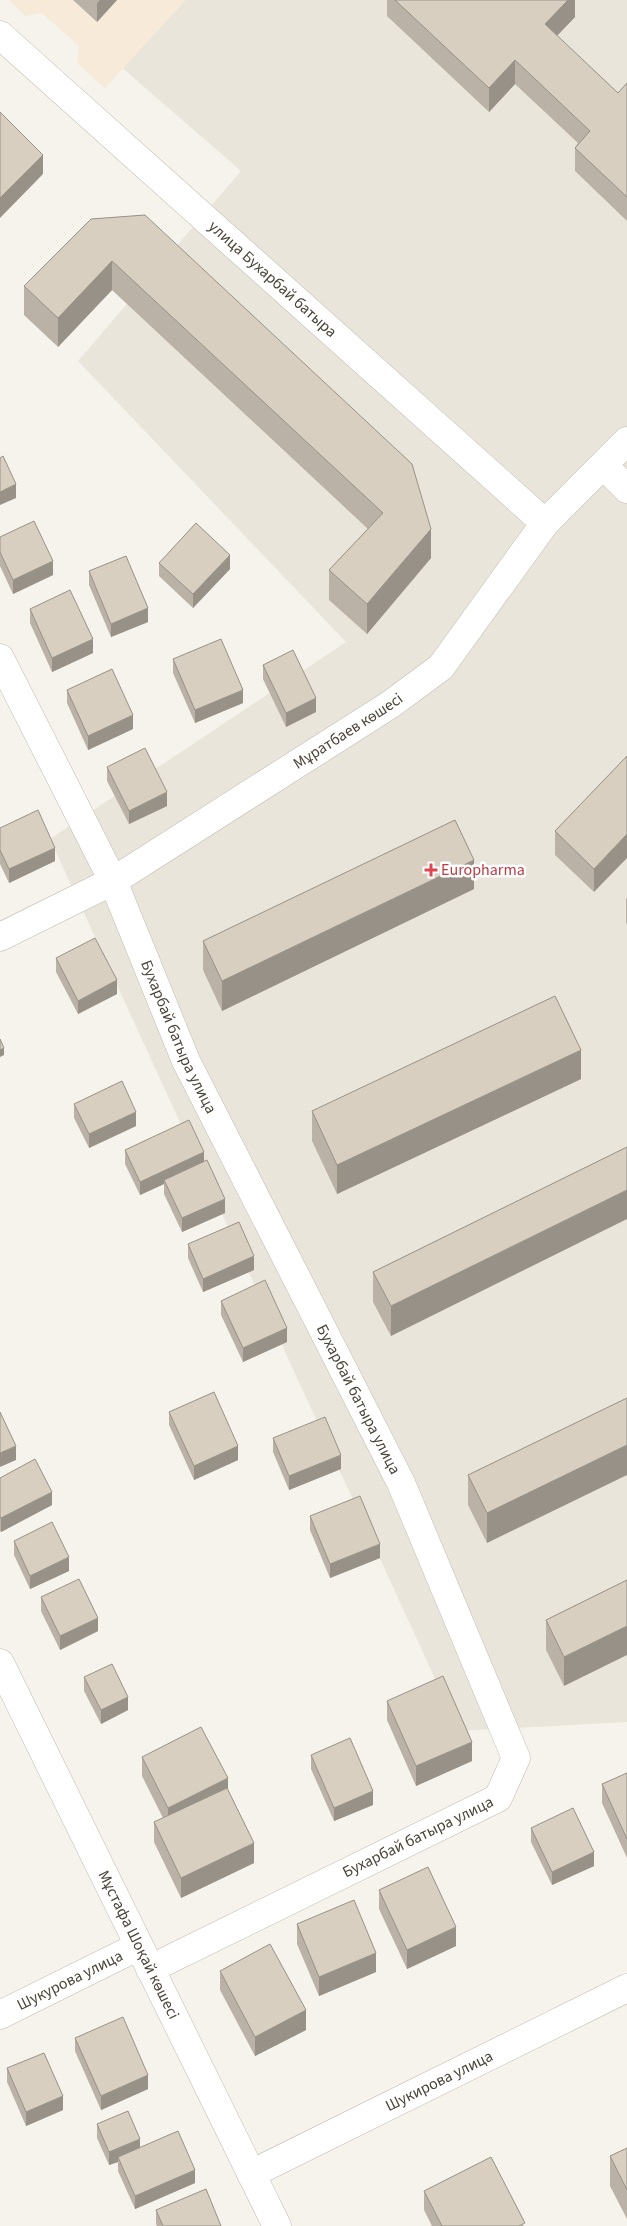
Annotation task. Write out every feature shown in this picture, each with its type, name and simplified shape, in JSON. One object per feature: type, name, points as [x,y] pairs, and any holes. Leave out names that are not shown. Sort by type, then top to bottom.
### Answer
[{"type":"street","name":"улица Бухарбай батыра","points":[[0,35],[545,523]]},
{"type":"street","name":"Мұратбаев көшесі","points":[[0,937],[113,881],[391,704],[440,667],[545,523],[627,441]]},
{"type":"street","points":[[604,466],[627,489]]},
{"type":"street","name":"Бухарбай батыра улица","points":[[0,658],[113,881],[186,1061],[401,1483],[516,1758],[498,1798],[145,1957]]},
{"type":"street","name":"Мұстафа Шоқай көшесі","points":[[0,1663],[277,2226]]},
{"type":"street","name":"Шукурова улица","points":[[0,2015],[145,1957]]},
{"type":"street","name":"Шукирова улица","points":[[251,2174],[627,1988]]},
{"type":"shaded area","points":[[9,0],[186,0],[105,88],[77,63],[79,46],[42,13],[25,16]]},
{"type":"shaded area","points":[[44,0],[627,0],[627,1722],[459,1731],[50,839],[346,642],[78,361],[241,171]]},
{"type":"building","points":[[395,0],[568,0],[545,24],[618,93],[627,83],[627,197],[575,148],[590,131],[515,60],[489,88]]},
{"type":"building","points":[[0,112],[43,155],[0,198]]},
{"type":"building","points":[[145,215],[412,464],[431,529],[367,604],[329,570],[383,513],[112,261],[58,318],[24,286],[91,219]]},
{"type":"building","points":[[3,456],[16,484],[0,492],[0,458]]},
{"type":"building","points":[[34,521],[53,561],[13,580],[0,552],[0,537]]},
{"type":"building","points":[[196,523],[230,555],[193,594],[159,563]]},
{"type":"building","points":[[126,556],[148,608],[111,624],[89,571]]},
{"type":"building","points":[[70,590],[93,639],[52,658],[30,609]]},
{"type":"building","points":[[221,639],[243,690],[195,710],[173,659]]},
{"type":"building","points":[[293,650],[316,698],[286,713],[263,665]]},
{"type":"building","points":[[112,669],[133,715],[88,736],[67,690]]},
{"type":"building","points":[[145,748],[167,792],[129,811],[107,767]]},
{"type":"building","points":[[627,756],[627,834],[594,869],[555,831]]},
{"type":"building","points":[[38,810],[55,848],[9,869],[0,850],[0,828]]},
{"type":"building","points":[[455,820],[474,860],[222,981],[203,941]]},
{"type":"building","points":[[95,938],[117,980],[78,1001],[56,958]]},
{"type":"building","points":[[555,996],[581,1050],[337,1165],[312,1111]]},
{"type":"building","points":[[0,1039],[4,1048],[0,1050]]},
{"type":"building","points":[[122,1081],[136,1112],[89,1134],[74,1104]]},
{"type":"building","points":[[189,1120],[204,1152],[140,1182],[125,1150]]},
{"type":"building","points":[[627,1147],[627,1190],[391,1306],[373,1272]]},
{"type":"building","points":[[207,1160],[225,1199],[182,1218],[164,1180]]},
{"type":"building","points":[[239,1222],[254,1256],[203,1279],[188,1244]]},
{"type":"building","points":[[265,1280],[287,1328],[243,1348],[221,1301]]},
{"type":"building","points":[[214,1392],[238,1446],[194,1466],[169,1412]]},
{"type":"building","points":[[627,1398],[627,1445],[487,1513],[468,1475]]},
{"type":"building","points":[[0,1412],[16,1446],[0,1453]]},
{"type":"building","points":[[325,1417],[341,1455],[289,1476],[273,1438]]},
{"type":"building","points":[[35,1459],[52,1492],[1,1518],[0,1478]]},
{"type":"building","points":[[360,1496],[380,1544],[330,1564],[310,1516]]},
{"type":"building","points":[[52,1522],[69,1557],[30,1576],[14,1541]]},
{"type":"building","points":[[79,1579],[98,1618],[60,1636],[41,1597]]},
{"type":"building","points":[[627,1580],[627,1626],[564,1657],[546,1620]]},
{"type":"building","points":[[112,1664],[128,1697],[101,1710],[84,1677]]},
{"type":"building","points":[[443,1676],[472,1742],[416,1766],[387,1701]]},
{"type":"building","points":[[201,1727],[228,1778],[168,1808],[142,1757]]},
{"type":"building","points":[[350,1738],[373,1791],[334,1808],[311,1755]]},
{"type":"building","points":[[627,1773],[627,1839],[602,1784]]},
{"type":"building","points":[[227,1788],[254,1843],[181,1878],[154,1822]]},
{"type":"building","points":[[573,1808],[594,1852],[552,1872],[531,1828]]},
{"type":"building","points":[[428,1867],[456,1927],[407,1950],[379,1890]]},
{"type":"building","points":[[354,1900],[376,1953],[319,1977],[297,1924]]},
{"type":"building","points":[[270,1944],[306,2010],[255,2037],[220,1971]]},
{"type":"building","points":[[123,2017],[148,2075],[101,2096],[75,2038]]},
{"type":"building","points":[[44,2053],[63,2096],[26,2112],[7,2068]]},
{"type":"building","points":[[128,2111],[140,2139],[109,2152],[97,2124]]},
{"type":"building","points":[[178,2131],[195,2170],[135,2196],[118,2157]]},
{"type":"building","points":[[627,2148],[627,2190],[610,2156]]},
{"type":"building","points":[[491,2157],[525,2223],[519,2226],[442,2226],[424,2191]]},
{"type":"building","points":[[206,2189],[221,2226],[163,2226],[156,2210]]},
{"type":"place","name":"Europharma","points":[[431,870]]}]
